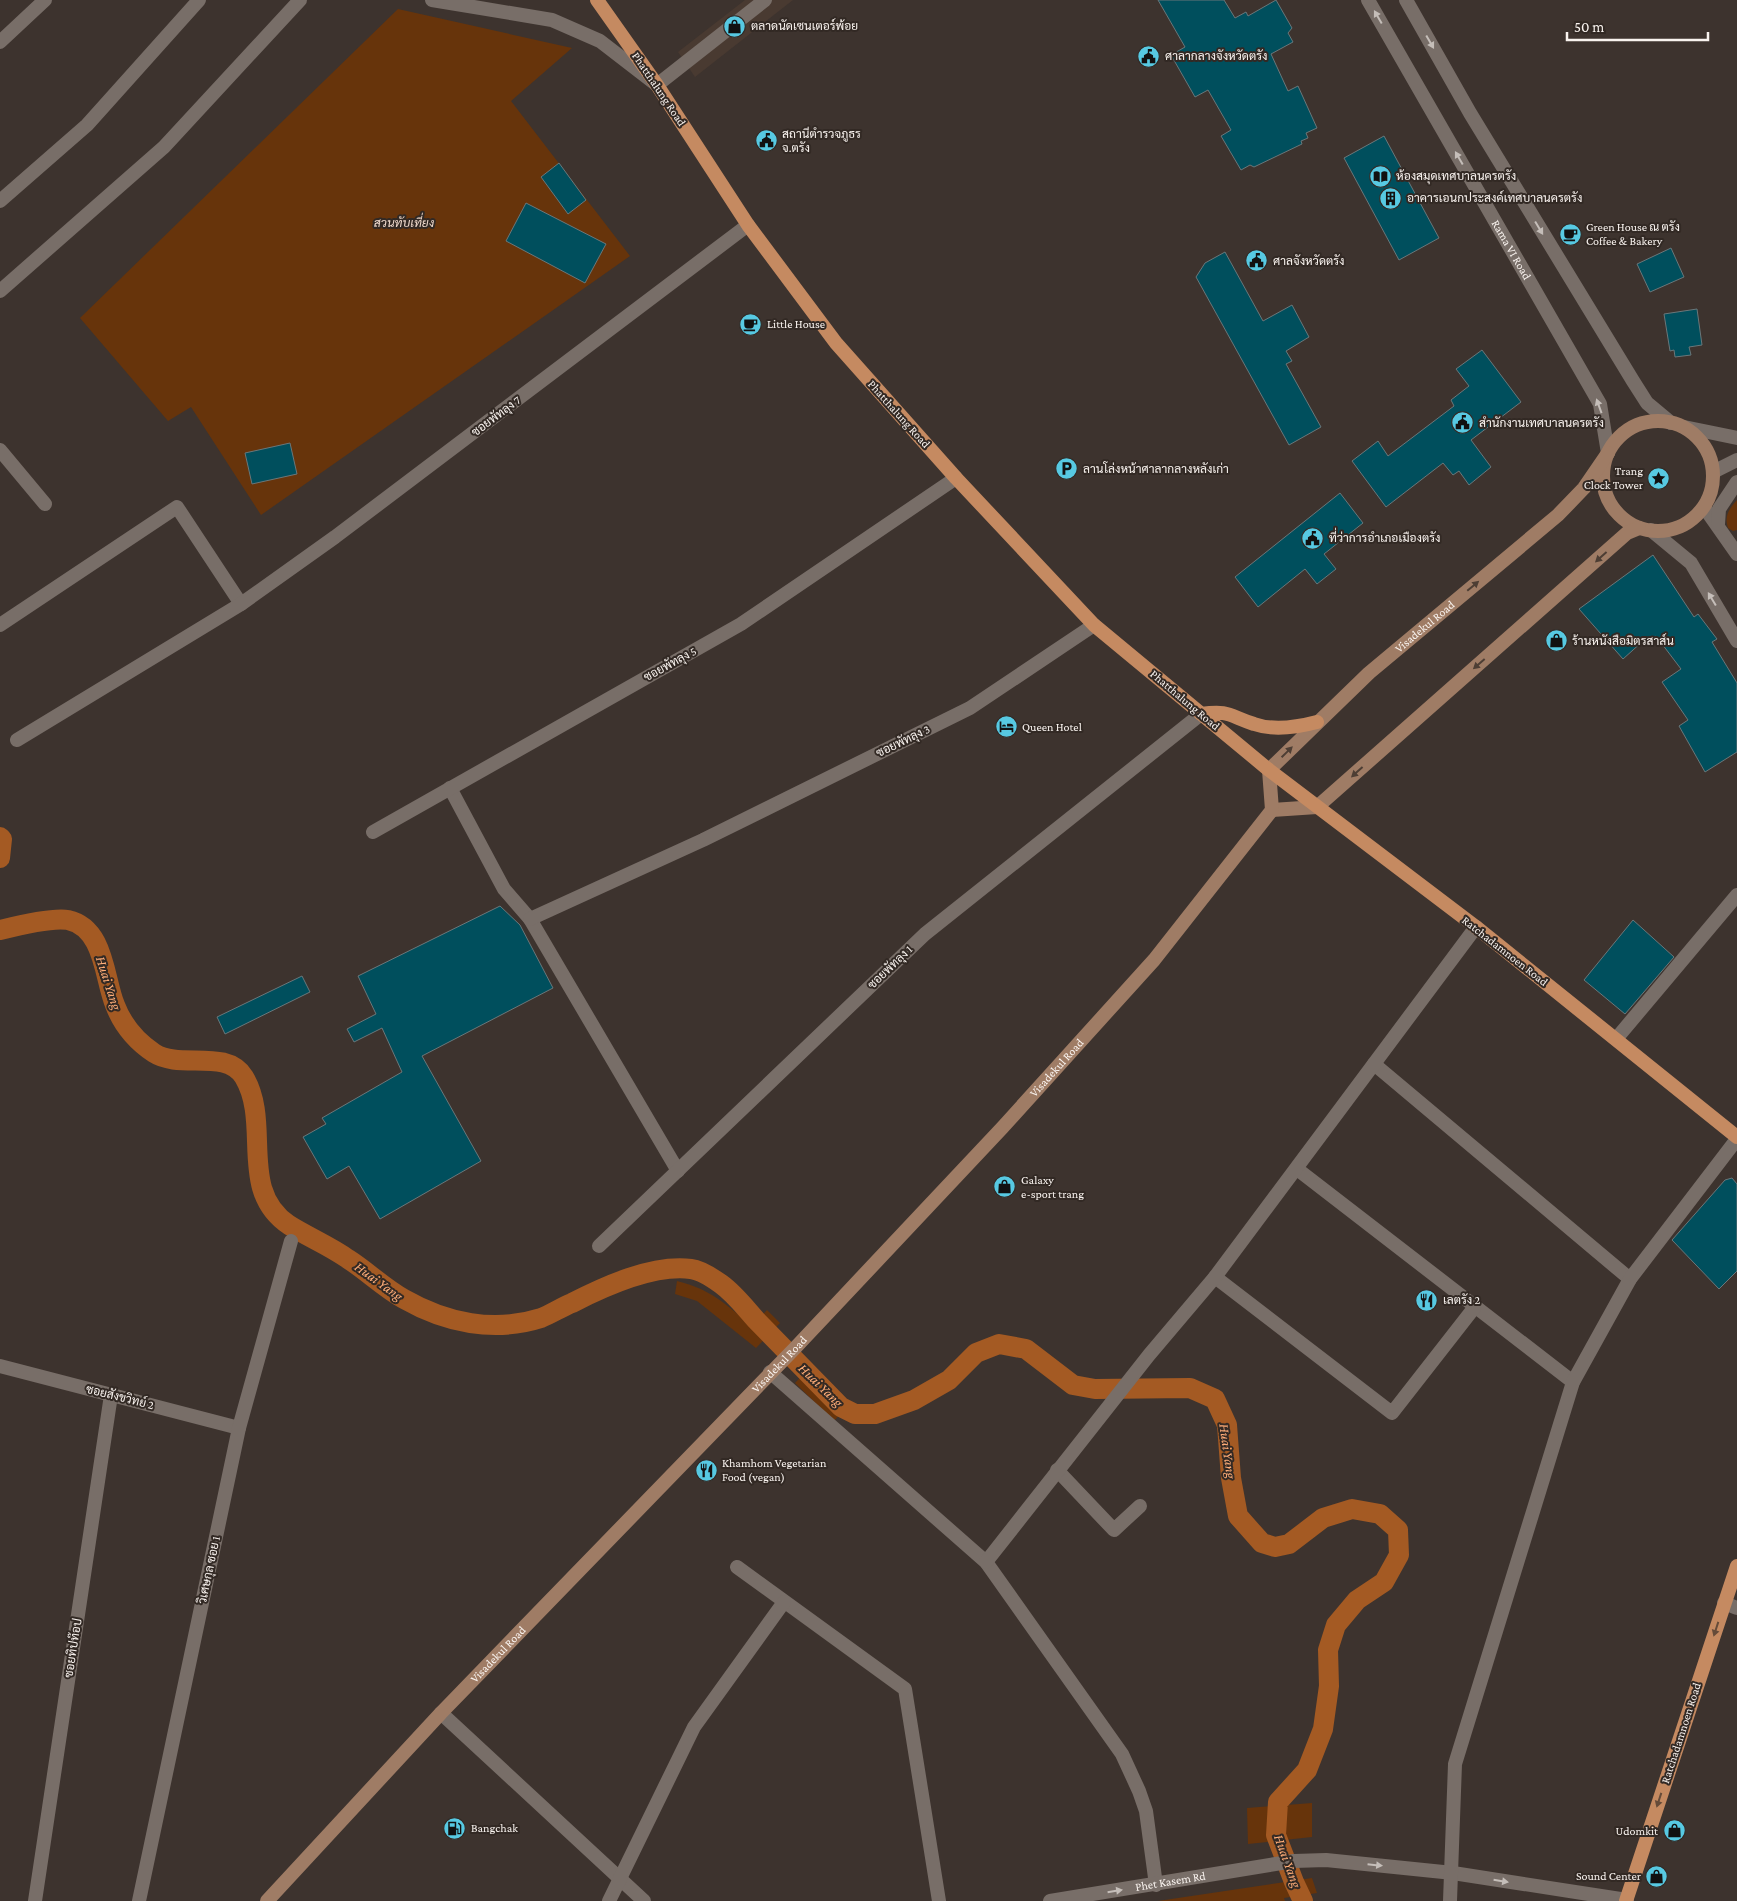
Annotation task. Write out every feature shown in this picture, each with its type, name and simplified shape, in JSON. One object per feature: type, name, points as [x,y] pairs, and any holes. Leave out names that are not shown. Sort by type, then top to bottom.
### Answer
[{"type":"main road","name":"Phatthalung Road","points":[[597,0],[657,85],[748,226],[836,343],[956,478],[1094,625],[1269,770]]},
{"type":"main road","points":[[1269,770],[1272,810],[1317,808],[1626,533],[1645,529],[1675,528],[1691,520],[1704,507],[1711,490],[1713,472],[1708,454],[1699,439],[1684,428],[1671,423],[1649,421],[1632,427],[1618,438],[1608,453],[1603,471],[1605,489],[1612,506],[1624,519],[1645,529]]},
{"type":"main road","name":"Visadekul Road","points":[[1269,770],[1369,673],[1558,515],[1584,488],[1608,453]]},
{"type":"main road","points":[[1201,714],[1223,711],[1256,725],[1296,727],[1317,722]]},
{"type":"main road","name":"Ratchadamnoen Road","points":[[1269,770],[1476,927],[1737,1138]]},
{"type":"main road","name":"Visadekul Road","points":[[267,1901],[441,1713],[811,1331],[1002,1128],[1154,960],[1272,810]]},
{"type":"main road","name":"Ratchadamnoen Road","points":[[1626,1900],[1731,1605],[1737,1566]]},
{"type":"street","points":[[0,42],[45,0]]},
{"type":"street","points":[[0,201],[87,125],[199,0]]},
{"type":"street","points":[[0,291],[164,147],[300,0]]},
{"type":"street","points":[[432,0],[552,20],[600,41],[657,85],[765,0]]},
{"type":"street","name":"Rama VI Road","points":[[1368,0],[1600,404],[1608,453]]},
{"type":"street","points":[[1406,0],[1470,114],[1647,403],[1671,423]]},
{"type":"street","name":"ซอยพัทลุง 7","points":[[17,740],[241,604],[335,537],[748,226]]},
{"type":"street","points":[[1684,428],[1737,438]]},
{"type":"street","points":[[0,450],[45,504]]},
{"type":"street","points":[[1713,472],[1737,460]]},
{"type":"street","name":"ซอยพัทลุง 5","points":[[373,832],[741,624],[956,478]]},
{"type":"street","points":[[1718,524],[1719,509],[1737,482]]},
{"type":"street","points":[[0,626],[177,507],[241,604]]},
{"type":"street","points":[[1704,507],[1718,524],[1737,554]]},
{"type":"street","points":[[1645,529],[1691,563],[1737,641]]},
{"type":"street","name":"ซอยพัทลุง 3","points":[[530,919],[703,840],[970,708],[1094,625]]},
{"type":"street","name":"ซอยพัทลุง 1","points":[[599,1246],[924,934],[1201,714]]},
{"type":"street","points":[[450,788],[504,889],[530,919],[678,1171]]},
{"type":"street","points":[[1616,1039],[1737,895]]},
{"type":"street","points":[[986,1562],[1149,1355],[1215,1277],[1297,1170],[1476,927]]},
{"type":"street","points":[[1374,1064],[1630,1279]]},
{"type":"street","points":[[1450,1901],[1453,1873],[1455,1764],[1573,1382],[1630,1279],[1737,1138]]},
{"type":"street","points":[[1297,1170],[1474,1308],[1573,1382]]},
{"type":"street","name":"วิเศษกุล ซอย 1","points":[[139,1901],[239,1428],[291,1241]]},
{"type":"street","points":[[1215,1277],[1392,1413],[1474,1308]]},
{"type":"street","name":"ซอยสังขวิทย์ 2","points":[[0,1366],[239,1428]]},
{"type":"street","points":[[770,1372],[986,1562],[1122,1754],[1146,1811],[1156,1885]]},
{"type":"street","name":"ซอยทิปท๊อป","points":[[35,1901],[112,1395]]},
{"type":"street","points":[[1057,1470],[1114,1530],[1140,1506]]},
{"type":"street","points":[[737,1567],[905,1689],[939,1901]]},
{"type":"street","points":[[609,1901],[694,1727],[784,1602]]},
{"type":"street","points":[[441,1713],[644,1901]]},
{"type":"street","name":"Phet Kasem Rd","points":[[1050,1901],[1294,1861],[1326,1860],[1453,1873],[1626,1900]]},
{"type":"shaded area","name":"ตลาดนัดเซนเตอร์พ้อย","points":[[745,0],[793,0],[695,77],[678,52]]},
{"type":"green space","name":"สวนทับเที่ยง","points":[[398,9],[572,48],[511,101],[630,256],[261,515],[191,407],[168,421],[80,318]]},
{"type":"green space","points":[[1737,500],[1737,530],[1733,531],[1728,528],[1727,516]]},
{"type":"green space","points":[[677,1281],[709,1293],[752,1326],[767,1310],[780,1323],[756,1348],[697,1301],[675,1294]]},
{"type":"green space","points":[[812,1365],[819,1372],[811,1382],[842,1412],[834,1421],[795,1383]]},
{"type":"green space","points":[[1312,1803],[1312,1837],[1248,1844],[1247,1808]]},
{"type":"green space","points":[[1312,1878],[1317,1893],[1284,1898],[1285,1901],[1158,1901]]},
{"type":"building","points":[[1158,0],[1224,0],[1235,18],[1246,12],[1248,16],[1276,0],[1292,28],[1288,33],[1293,42],[1271,54],[1288,91],[1298,86],[1317,128],[1306,133],[1308,138],[1301,141],[1302,144],[1254,167],[1250,165],[1241,170],[1221,136],[1231,130],[1208,90],[1195,97],[1171,55],[1185,47]]},
{"type":"building","name":"อาคารเอนกประสงค์เทศบาลนครตรัง","points":[[1384,136],[1439,238],[1399,260],[1344,158]]},
{"type":"building","points":[[559,163],[586,200],[568,214],[541,177]]},
{"type":"building","points":[[526,203],[606,244],[585,283],[506,241]]},
{"type":"building","points":[[1671,248],[1684,277],[1650,292],[1637,264]]},
{"type":"building","points":[[1225,252],[1263,321],[1292,305],[1309,337],[1286,351],[1292,361],[1286,364],[1321,427],[1289,445],[1196,277],[1205,263]]},
{"type":"building","points":[[1697,309],[1702,345],[1689,347],[1691,355],[1675,357],[1674,350],[1670,351],[1664,314]]},
{"type":"building","name":"สำนักงานเทศบาลนครตรัง","points":[[1482,350],[1521,402],[1471,440],[1491,467],[1469,485],[1459,471],[1453,475],[1443,463],[1386,507],[1352,461],[1378,441],[1388,456],[1454,406],[1451,400],[1469,386],[1456,369]]},
{"type":"building","points":[[290,443],[297,474],[252,484],[245,453]]},
{"type":"building","name":"ที่ว่าการอำเภอเมืองตรัง","points":[[1340,493],[1363,523],[1324,554],[1336,569],[1317,584],[1305,569],[1258,607],[1235,577]]},
{"type":"building","points":[[1653,555],[1694,617],[1698,614],[1717,639],[1712,642],[1737,683],[1737,752],[1705,772],[1679,726],[1688,720],[1662,682],[1681,669],[1656,636],[1645,644],[1643,641],[1623,659],[1579,609]]},
{"type":"building","points":[[500,906],[520,925],[553,988],[422,1056],[481,1161],[380,1219],[349,1166],[327,1179],[303,1137],[326,1124],[322,1118],[402,1072],[382,1028],[354,1042],[347,1029],[376,1014],[358,976]]},
{"type":"building","points":[[1633,920],[1674,957],[1625,1014],[1584,980]]},
{"type":"building","points":[[302,976],[310,992],[225,1034],[217,1017]]},
{"type":"building","points":[[1732,1178],[1737,1184],[1737,1271],[1719,1289],[1672,1240],[1725,1180]]},
{"type":"waterway","name":"Huai Yang","points":[[0,837],[2,839],[0,858]]},
{"type":"waterway","name":"Huai Yang","points":[[0,930],[34,922],[61,919],[80,925],[89,933],[101,956],[118,1013],[126,1026],[141,1043],[154,1053],[165,1058],[226,1063],[236,1068],[244,1077],[252,1095],[256,1115],[259,1175],[264,1194],[273,1211],[289,1225],[341,1254],[397,1295],[420,1307],[453,1320],[488,1325],[506,1325],[541,1318],[614,1283],[645,1273],[676,1268],[691,1269],[703,1273],[731,1292],[841,1407],[855,1414],[875,1414],[914,1400],[949,1380],[976,1353],[999,1344],[1026,1349],[1073,1385],[1095,1389],[1190,1388],[1215,1399],[1227,1425],[1231,1478],[1238,1516],[1262,1543],[1275,1547],[1289,1544],[1323,1518],[1352,1509],[1380,1514],[1398,1530],[1399,1555],[1384,1582],[1357,1600],[1336,1625],[1328,1650],[1329,1686],[1323,1729],[1307,1770],[1278,1802],[1276,1835],[1303,1901]]},
{"type":"place","name":"ตลาดนัดเซนเตอร์พ้อย","points":[[735,26]]},
{"type":"place","name":"ศาลากลางจังหวัดตรัง","points":[[1149,56]]},
{"type":"place","name":"สถานีตำรวจภูธร จ.ตรัง","points":[[766,141]]},
{"type":"place","name":"ห้องสมุดเทศบาลนครตรัง","points":[[1380,176]]},
{"type":"place","name":"อาคารเอนกประสงค์เทศบาลนครตรัง","points":[[1391,198]]},
{"type":"place","name":"Green House ณ ตรัง Coffee & Bakery","points":[[1570,234]]},
{"type":"place","name":"ศาลจังหวัดตรัง","points":[[1257,261]]},
{"type":"place","name":"Little House","points":[[751,324]]},
{"type":"place","name":"สำนักงานเทศบาลนครตรัง","points":[[1463,423]]},
{"type":"place","name":"ลานโล่งหน้าศาลากลางหลังเก่า","points":[[1067,469]]},
{"type":"place","name":"Trang Clock Tower","points":[[1659,478]]},
{"type":"place","name":"ที่ว่าการอำเภอเมืองตรัง","points":[[1313,538]]},
{"type":"place","name":"ร้านหนังสือมิตรสาส์น","points":[[1556,641]]},
{"type":"place","name":"Queen Hotel","points":[[1006,727]]},
{"type":"place","name":"Galaxy e-sport trang","points":[[1005,1187]]},
{"type":"place","name":"เลตรัง 2","points":[[1427,1300]]},
{"type":"place","name":"Khamhom Vegetarian Food (vegan)","points":[[706,1470]]},
{"type":"place","name":"Bangchak","points":[[455,1828]]},
{"type":"place","name":"Udomkit","points":[[1674,1831]]},
{"type":"place","name":"Sound Center","points":[[1657,1876]]}]
